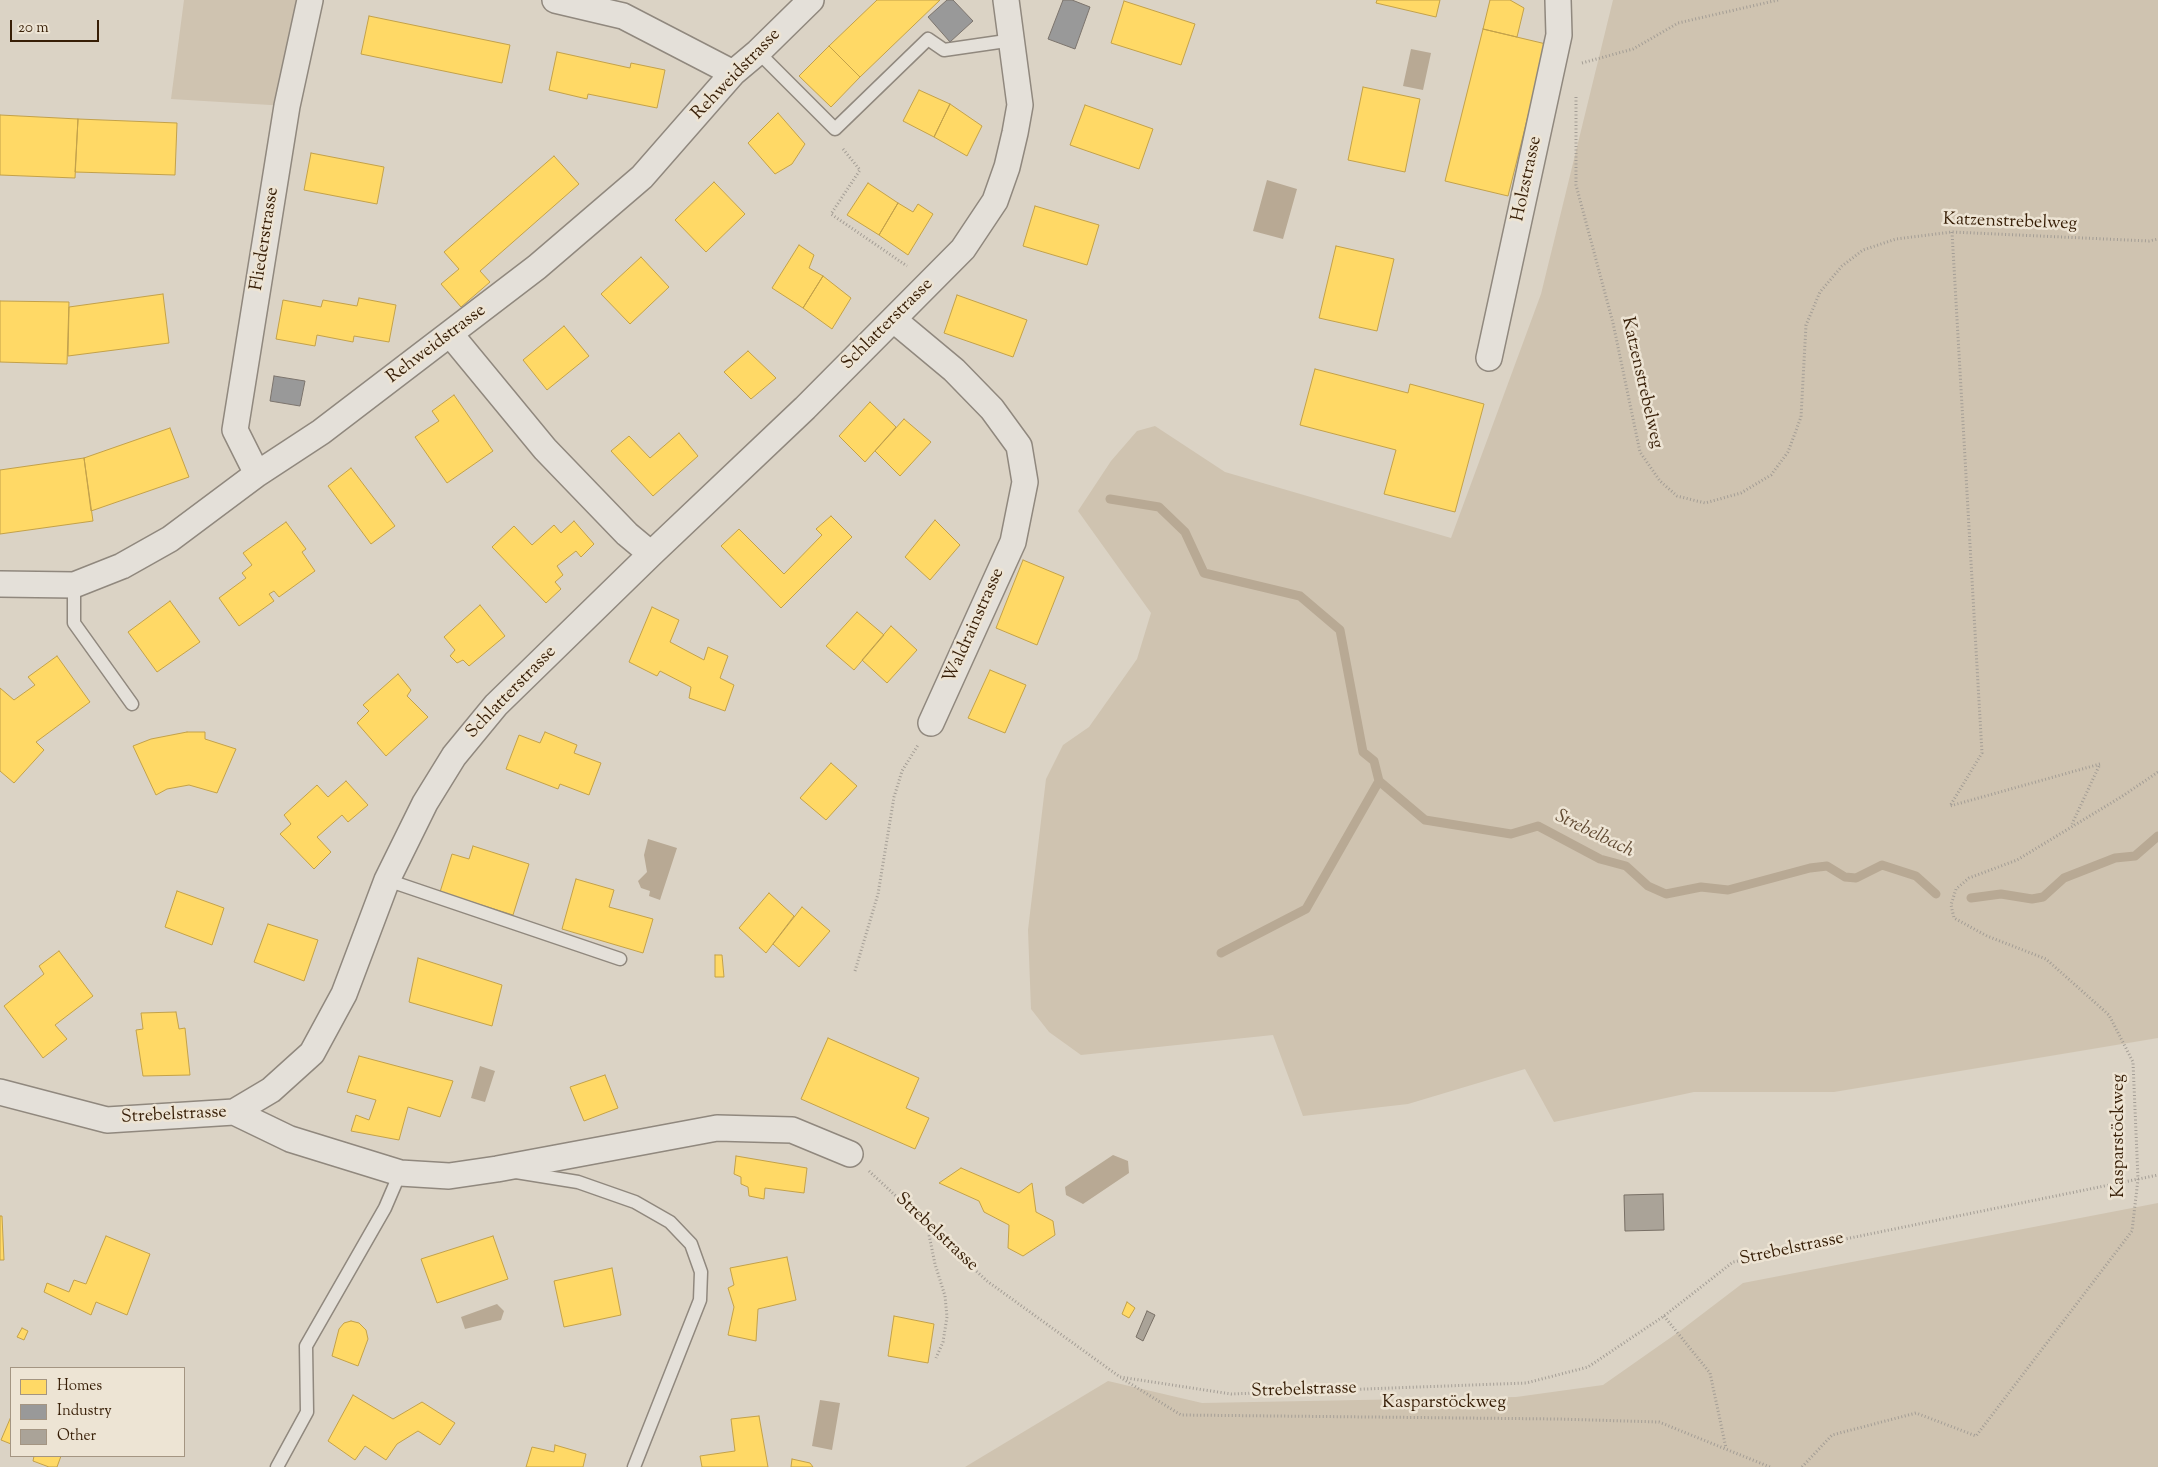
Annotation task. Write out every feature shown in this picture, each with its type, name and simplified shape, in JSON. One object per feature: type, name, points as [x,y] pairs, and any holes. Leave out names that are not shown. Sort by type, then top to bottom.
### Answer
[{"type":"street","name":"Fliederstrasse","points":[[257,474],[235,430],[287,106],[310,0]]},
{"type":"street","points":[[555,0],[622,16],[733,73]]},
{"type":"street","name":"Rehweidstrasse","points":[[0,584],[74,584],[122,566],[170,539],[257,474],[321,432],[537,267],[642,177],[733,73],[758,52],[811,0]]},
{"type":"street","name":"Schlatterstrasse","points":[[234,1112],[271,1090],[312,1053],[344,994],[387,880],[425,803],[463,744],[496,705],[651,554],[777,436],[963,249],[996,201],[1007,167],[1020,105],[1013,40],[1006,0]]},
{"type":"street","name":"Holzstrasse","points":[[1489,358],[1559,35],[1558,0]]},
{"type":"street","name":"Waldrainstrasse","points":[[894,320],[954,370],[992,409],[1019,446],[1026,482],[1013,542],[931,723]]},
{"type":"street","points":[[451,334],[545,449],[627,534],[651,554]]},
{"type":"street","name":"Strebelstrasse","points":[[0,1092],[106,1120],[234,1112],[290,1139],[400,1173],[449,1176],[497,1169],[718,1128],[792,1130],[850,1154]]},
{"type":"lane","points":[[758,52],[835,129],[928,39],[944,50],[1013,40]]},
{"type":"lane","points":[[74,584],[74,623],[132,704]]},
{"type":"lane","points":[[387,880],[620,959]]},
{"type":"lane","name":"Strebelstrasse","points":[[497,1169],[578,1182],[635,1202],[670,1222],[691,1244],[701,1272],[700,1300],[634,1467]]},
{"type":"lane","points":[[277,1467],[307,1412],[306,1346],[386,1208],[400,1173]]},
{"type":"path","points":[[1576,64],[1633,49],[1678,23],[1778,0]]},
{"type":"path","name":"Katzenstrebelweg","points":[[1576,92],[1576,184],[1613,323],[1640,452],[1660,481],[1677,496],[1704,503],[1741,493],[1771,475],[1788,452],[1801,417],[1806,325],[1820,292],[1842,266],[1863,250],[1896,239],[1952,232],[2150,242],[2158,239]]},
{"type":"path","points":[[835,129],[836,140],[860,170],[831,214],[909,268]]},
{"type":"path","points":[[1952,232],[1982,753],[1950,806],[2100,764],[2072,826]]},
{"type":"path","points":[[855,971],[878,894],[894,797],[902,771],[931,723]]},
{"type":"path","name":"Kasparstöckweg","points":[[1802,1467],[1832,1435],[1916,1413],[1976,1436],[2132,1231],[2138,1179],[2133,1062],[2109,1015],[2046,959],[1987,936],[1954,918],[1951,904],[1956,889],[1969,878],[2017,860],[2121,797],[2158,772]]},
{"type":"path","name":"Strebelstrasse","points":[[850,1154],[987,1281],[1120,1378],[1231,1394],[1526,1383],[1588,1367],[1664,1316],[1733,1262],[2158,1176]]},
{"type":"path","points":[[927,1225],[935,1264],[945,1296],[947,1317],[943,1342],[936,1358]]},
{"type":"path","points":[[1664,1316],[1710,1373],[1726,1448]]},
{"type":"path","name":"Kasparstöckweg","points":[[1120,1378],[1181,1415],[1558,1418],[1659,1422],[1770,1467]]},
{"type":"shaded area","points":[[184,0],[310,0],[287,106],[171,99]]},
{"type":"shaded area","points":[[1613,0],[2158,0],[2158,1038],[1834,1092],[1694,1092],[1554,1122],[1525,1069],[1408,1104],[1303,1116],[1273,1035],[1081,1055],[1049,1032],[1031,1009],[1028,930],[1046,779],[1063,745],[1089,727],[1137,659],[1151,613],[1078,511],[1111,461],[1137,431],[1155,426],[1225,472],[1451,538],[1541,294]]},
{"type":"shaded area","points":[[1411,49],[1431,53],[1423,90],[1403,86]]},
{"type":"shaded area","points":[[1267,180],[1297,189],[1283,239],[1253,231]]},
{"type":"shaded area","points":[[648,839],[677,848],[660,900],[649,896],[650,891],[641,888],[638,881],[647,872],[644,855]]},
{"type":"shaded area","points":[[480,1066],[495,1071],[485,1102],[471,1098]]},
{"type":"shaded area","points":[[1113,1155],[1128,1161],[1129,1173],[1083,1204],[1066,1195],[1065,1187]]},
{"type":"shaded area","points":[[2158,1203],[2158,1467],[965,1467],[1108,1381],[1202,1403],[1516,1397],[1603,1385],[1680,1331],[1743,1283]]},
{"type":"shaded area","points":[[497,1304],[504,1311],[501,1320],[465,1329],[461,1317]]},
{"type":"shaded area","points":[[820,1400],[840,1403],[832,1450],[812,1446]]},
{"type":"building: Homes","points":[[877,0],[940,0],[860,77],[829,46]]},
{"type":"building: Homes","points":[[1377,0],[1440,0],[1436,17],[1376,3]]},
{"type":"building: Homes","points":[[1490,0],[1510,0],[1524,8],[1517,37],[1483,29]]},
{"type":"building: Homes","points":[[1124,1],[1195,24],[1181,65],[1111,43]]},
{"type":"building: Homes","points":[[369,16],[510,45],[502,83],[361,54]]},
{"type":"building: Homes","points":[[1483,29],[1546,44],[1508,196],[1445,181]]},
{"type":"building: Homes","points":[[829,46],[860,77],[831,107],[799,76]]},
{"type":"building: Homes","points":[[557,52],[630,68],[631,63],[665,70],[657,108],[588,94],[587,99],[549,90]]},
{"type":"building: Homes","points":[[1363,87],[1420,99],[1405,172],[1348,160]]},
{"type":"building: Homes","points":[[919,90],[950,104],[934,137],[903,121]]},
{"type":"building: Homes","points":[[950,104],[982,126],[967,156],[934,137]]},
{"type":"building: Homes","points":[[1085,105],[1153,129],[1139,169],[1070,145]]},
{"type":"building: Homes","points":[[778,113],[805,144],[792,164],[775,174],[748,143]]},
{"type":"building: Homes","points":[[0,115],[78,119],[75,178],[0,175]]},
{"type":"building: Homes","points":[[78,119],[177,123],[175,175],[75,172]]},
{"type":"building: Homes","points":[[311,153],[384,167],[377,204],[304,190]]},
{"type":"building: Homes","points":[[554,156],[579,184],[480,271],[490,282],[461,307],[441,284],[459,269],[444,252]]},
{"type":"building: Homes","points":[[714,182],[745,214],[706,252],[675,220]]},
{"type":"building: Homes","points":[[868,183],[898,203],[879,235],[847,215]]},
{"type":"building: Homes","points":[[898,203],[913,212],[918,204],[933,214],[908,255],[879,235]]},
{"type":"building: Homes","points":[[1035,206],[1099,225],[1087,265],[1023,246]]},
{"type":"building: Homes","points":[[799,245],[814,255],[809,268],[823,276],[803,308],[772,288]]},
{"type":"building: Homes","points":[[1336,246],[1394,259],[1377,331],[1319,318]]},
{"type":"building: Homes","points":[[641,257],[669,287],[630,324],[601,294]]},
{"type":"building: Homes","points":[[823,276],[851,298],[832,329],[803,308]]},
{"type":"building: Homes","points":[[163,294],[169,343],[68,356],[69,307]]},
{"type":"building: Homes","points":[[957,295],[1027,320],[1013,357],[944,333]]},
{"type":"building: Homes","points":[[359,298],[396,305],[389,342],[354,336],[353,342],[317,335],[315,346],[276,339],[283,300],[321,307],[323,300],[357,306]]},
{"type":"building: Homes","points":[[0,301],[69,302],[67,364],[0,362]]},
{"type":"building: Homes","points":[[564,326],[589,356],[547,390],[523,360]]},
{"type":"building: Homes","points":[[748,351],[776,378],[751,399],[724,372]]},
{"type":"building: Homes","points":[[1315,369],[1408,393],[1410,384],[1484,404],[1455,512],[1384,494],[1396,450],[1300,425]]},
{"type":"building: Homes","points":[[454,395],[493,451],[447,483],[415,437],[439,421],[432,411]]},
{"type":"building: Homes","points":[[870,402],[896,427],[865,462],[839,436]]},
{"type":"building: Homes","points":[[904,419],[931,442],[900,476],[875,451]]},
{"type":"building: Homes","points":[[170,428],[189,477],[91,511],[84,458]]},
{"type":"building: Homes","points":[[679,433],[698,456],[653,496],[611,451],[629,436],[650,458]]},
{"type":"building: Homes","points":[[84,458],[93,521],[0,534],[0,470]]},
{"type":"building: Homes","points":[[351,468],[395,526],[371,544],[328,486]]},
{"type":"building: Homes","points":[[831,516],[852,537],[781,608],[721,546],[739,529],[784,574],[822,535],[816,529]]},
{"type":"building: Homes","points":[[935,520],[960,545],[930,580],[905,557]]},
{"type":"building: Homes","points":[[574,521],[594,544],[581,557],[576,551],[557,566],[563,575],[555,582],[561,589],[546,603],[492,547],[514,526],[532,545],[554,525],[561,533]]},
{"type":"building: Homes","points":[[286,522],[306,549],[302,552],[315,571],[279,597],[274,591],[269,594],[274,601],[239,626],[219,598],[246,578],[242,573],[252,565],[243,553]]},
{"type":"building: Homes","points":[[1023,560],[1064,577],[1037,645],[996,628]]},
{"type":"building: Homes","points":[[170,601],[200,642],[157,672],[128,632]]},
{"type":"building: Homes","points":[[480,605],[505,636],[469,666],[463,660],[457,663],[450,656],[455,650],[444,637]]},
{"type":"building: Homes","points":[[652,607],[679,620],[670,642],[704,660],[708,647],[728,656],[720,678],[734,685],[725,711],[689,698],[691,687],[660,671],[657,676],[629,662]]},
{"type":"building: Homes","points":[[857,612],[884,635],[854,670],[826,646]]},
{"type":"building: Homes","points":[[891,626],[917,650],[887,683],[862,660]]},
{"type":"building: Homes","points":[[57,656],[90,702],[36,742],[44,750],[14,783],[0,771],[0,688],[14,700],[35,685],[28,677]]},
{"type":"building: Homes","points":[[990,670],[1026,685],[1005,733],[968,718]]},
{"type":"building: Homes","points":[[398,674],[411,690],[407,696],[428,717],[386,756],[357,723],[369,711],[363,705]]},
{"type":"building: Homes","points":[[187,732],[205,732],[205,739],[236,749],[217,793],[189,785],[167,789],[156,795],[133,746],[151,739]]},
{"type":"building: Homes","points":[[545,732],[577,745],[574,753],[601,763],[589,795],[560,784],[558,789],[506,769],[519,735],[540,743]]},
{"type":"building: Homes","points":[[831,763],[857,786],[826,820],[800,798]]},
{"type":"building: Homes","points":[[346,781],[368,805],[348,822],[342,815],[317,837],[331,852],[314,869],[280,834],[291,824],[284,815],[317,785],[328,797]]},
{"type":"building: Homes","points":[[473,846],[529,864],[513,915],[440,892],[452,854],[469,859]]},
{"type":"building: Homes","points":[[576,879],[614,890],[609,907],[653,919],[643,953],[562,929]]},
{"type":"building: Homes","points":[[177,891],[224,908],[212,945],[165,927]]},
{"type":"building: Homes","points":[[769,893],[794,916],[766,953],[739,928]]},
{"type":"building: Homes","points":[[802,907],[830,931],[799,967],[773,944]]},
{"type":"building: Homes","points":[[268,924],[318,940],[304,981],[254,962]]},
{"type":"building: Homes","points":[[59,951],[93,996],[55,1025],[67,1039],[43,1058],[4,1006],[44,974],[39,966]]},
{"type":"building: Homes","points":[[715,955],[722,955],[724,977],[715,977]]},
{"type":"building: Homes","points":[[418,958],[502,985],[492,1026],[409,1002]]},
{"type":"building: Homes","points":[[176,1012],[179,1029],[185,1028],[190,1075],[143,1076],[136,1030],[143,1029],[141,1013]]},
{"type":"building: Homes","points":[[828,1038],[919,1078],[906,1108],[929,1118],[915,1149],[801,1099]]},
{"type":"building: Homes","points":[[359,1056],[453,1081],[440,1117],[408,1107],[399,1140],[351,1131],[356,1115],[369,1120],[376,1100],[347,1092]]},
{"type":"building: Homes","points":[[605,1075],[618,1108],[584,1121],[570,1087]]},
{"type":"building: Homes","points":[[736,1156],[807,1168],[804,1193],[765,1188],[764,1199],[749,1196],[748,1187],[741,1184],[741,1177],[734,1174]]},
{"type":"building: Homes","points":[[961,1168],[1019,1193],[1032,1183],[1036,1212],[1053,1221],[1055,1235],[1023,1256],[1008,1248],[1009,1225],[984,1212],[979,1201],[939,1183]]},
{"type":"building: Homes","points":[[0,1216],[2,1216],[4,1260],[0,1260]]},
{"type":"building: Homes","points":[[106,1236],[150,1254],[127,1315],[96,1302],[91,1315],[44,1292],[47,1283],[69,1292],[74,1280],[86,1284]]},
{"type":"building: Homes","points":[[493,1236],[508,1279],[437,1303],[421,1259]]},
{"type":"building: Homes","points":[[787,1257],[796,1300],[758,1309],[756,1341],[728,1335],[734,1307],[728,1288],[734,1285],[730,1268]]},
{"type":"building: Homes","points":[[612,1268],[621,1315],[564,1327],[554,1281]]},
{"type":"building: Homes","points":[[1127,1302],[1135,1308],[1129,1318],[1122,1314]]},
{"type":"building: Homes","points":[[894,1316],[934,1324],[928,1363],[888,1356]]},
{"type":"building: Homes","points":[[351,1321],[359,1323],[366,1330],[368,1339],[358,1366],[332,1356],[339,1329],[344,1323]]},
{"type":"building: Homes","points":[[22,1328],[28,1331],[24,1340],[17,1337]]},
{"type":"building: Homes","points":[[353,1395],[393,1419],[422,1402],[455,1423],[440,1445],[418,1431],[397,1444],[386,1460],[365,1446],[355,1460],[328,1441]]},
{"type":"building: Homes","points":[[759,1416],[768,1467],[702,1467],[700,1456],[735,1451],[731,1419]]},
{"type":"building: Homes","points":[[10,1419],[10,1444],[1,1440]]},
{"type":"building: Homes","points":[[555,1445],[586,1454],[583,1467],[526,1467],[532,1447],[554,1452]]},
{"type":"building: Homes","points":[[34,1457],[61,1457],[57,1467],[49,1467],[33,1461]]},
{"type":"building: Homes","points":[[792,1459],[810,1463],[813,1467],[791,1467]]},
{"type":"building: Industry","points":[[947,0],[953,0],[973,21],[950,42],[928,17]]},
{"type":"building: Industry","points":[[1063,0],[1072,0],[1090,7],[1075,49],[1048,39]]},
{"type":"building: Industry","points":[[274,376],[305,381],[300,406],[270,401]]},
{"type":"building: Other","points":[[1663,1194],[1664,1230],[1625,1231],[1624,1195]]},
{"type":"building: Other","points":[[1147,1311],[1155,1315],[1143,1341],[1136,1337]]},
{"type":"waterway","name":"Strebelbach","points":[[1110,499],[1159,507],[1185,532],[1204,573],[1300,596],[1340,630],[1363,752],[1374,761],[1379,781],[1425,820],[1511,834],[1538,826],[1600,859],[1626,866],[1648,886],[1666,894],[1701,887],[1728,890],[1810,868],[1827,866],[1845,877],[1856,878],[1882,865],[1916,876],[1936,894]]},
{"type":"waterway","name":"Strebelbach","points":[[1221,953],[1306,909],[1379,781]]},
{"type":"waterway","name":"Strebelbach","points":[[1971,898],[2001,894],[2032,899],[2043,897],[2064,878],[2115,858],[2135,856],[2158,836]]}]
